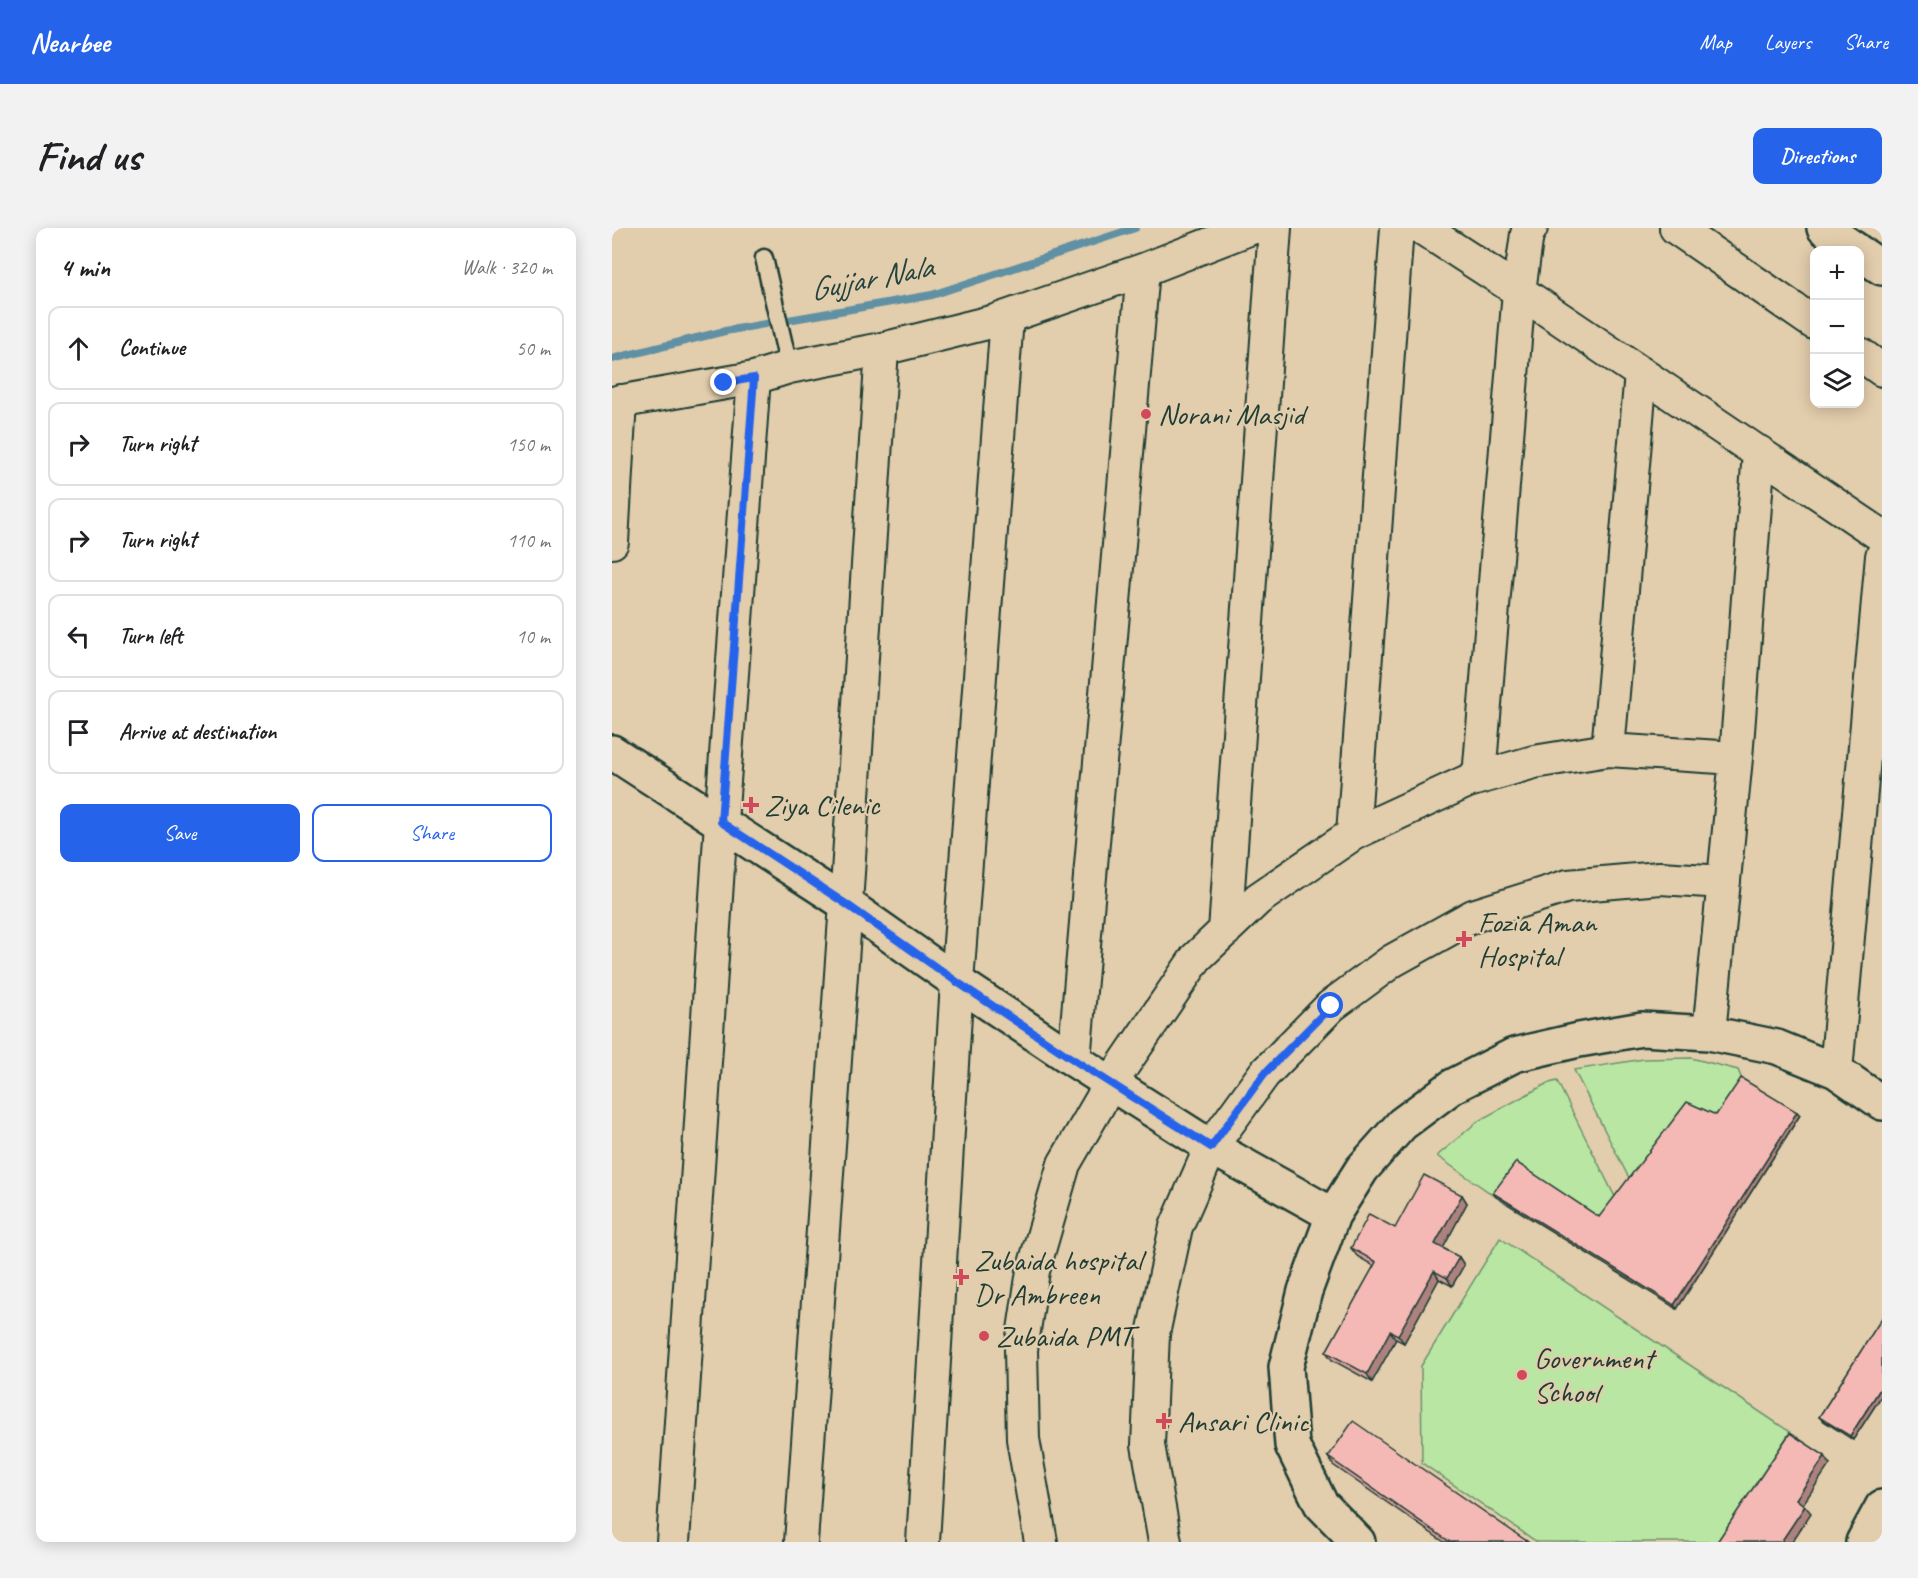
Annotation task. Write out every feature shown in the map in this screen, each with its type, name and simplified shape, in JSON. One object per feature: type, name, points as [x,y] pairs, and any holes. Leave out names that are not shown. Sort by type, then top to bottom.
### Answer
[{"type":"main road","points":[[1824,228],[1850,246]]},
{"type":"main road","points":[[1864,256],[1882,268]]},
{"type":"main road","points":[[612,752],[846,904],[1074,1060],[1211,1147],[1333,1215]]},
{"type":"main road","points":[[1358,1542],[1321,1504],[1292,1445],[1286,1367],[1305,1291],[1333,1215],[1362,1169],[1402,1124],[1453,1086],[1514,1055],[1642,1029],[1709,1033],[1777,1047],[1836,1071],[1882,1102]]},
{"type":"main road","points":[[1863,1542],[1882,1507]]},
{"type":"street","points":[[612,542],[616,402],[754,378],[789,367],[882,349],[1007,318],[1143,270],[1251,228]]},
{"type":"street","points":[[1225,931],[1275,228]]},
{"type":"street","points":[[1353,834],[1397,228]]},
{"type":"street","points":[[1422,228],[1882,536]]},
{"type":"street","points":[[1479,777],[1519,291],[1527,234],[1531,228]]},
{"type":"street","points":[[1676,228],[1810,320]]},
{"type":"street","points":[[1074,1060],[1143,270]]},
{"type":"street","points":[[923,1542],[957,982],[1007,318]]},
{"type":"street","points":[[801,1542],[882,349]]},
{"type":"street","points":[[1864,357],[1882,370]]},
{"type":"street","points":[[1608,750],[1641,373]]},
{"type":"street","points":[[673,1542],[721,822],[754,378]]},
{"type":"street","points":[[1709,1033],[1736,758],[1759,453]]},
{"type":"street","points":[[1836,1071],[1882,556]]},
{"type":"street","points":[[1041,1542],[1023,1439],[1021,1350],[1033,1271],[1064,1164],[1111,1083],[1196,958],[1258,898],[1353,834],[1468,781],[1534,762],[1608,750],[1736,758]]},
{"type":"street","points":[[1165,1542],[1148,1445],[1153,1334],[1176,1227],[1211,1147],[1264,1074],[1331,1006],[1392,960],[1473,916],[1568,886],[1660,878],[1724,882]]},
{"type":"lane","points":[[764,258],[789,367]]},
{"type":"green space","points":[[1691,1058],[1738,1070],[1743,1082],[1718,1119],[1631,1182],[1574,1070],[1644,1059]]},
{"type":"green space","points":[[1557,1081],[1617,1201],[1601,1221],[1519,1166],[1496,1197],[1437,1156],[1478,1121],[1546,1084]]},
{"type":"green space","points":[[1500,1238],[1790,1432],[1717,1542],[1537,1542],[1422,1463],[1421,1366]]},
{"type":"building","points":[[1741,1078],[1797,1112],[1674,1305],[1493,1193],[1516,1162],[1599,1217],[1687,1102],[1716,1115]]},
{"type":"building","points":[[1424,1175],[1462,1195],[1435,1244],[1459,1257],[1447,1278],[1434,1271],[1398,1335],[1390,1331],[1367,1374],[1326,1352],[1376,1262],[1351,1248],[1369,1214],[1395,1228]]},
{"type":"building","points":[[1882,1318],[1882,1386],[1850,1436],[1819,1417]]},
{"type":"building","points":[[1353,1421],[1528,1542],[1450,1542],[1328,1457]]},
{"type":"building","points":[[1790,1433],[1825,1456],[1796,1499],[1805,1506],[1781,1542],[1717,1542]]},
{"type":"waterway","name":"Gujjar Nala","points":[[612,359],[725,331],[932,295],[1135,228]]},
{"type":"place","name":"Norani Masjid","points":[[1146,414]]},
{"type":"place","name":"Ziya Cilenic","points":[[751,805]]},
{"type":"place","name":"Fozia Aman Hospital","points":[[1464,939]]},
{"type":"place","name":"Zubaida hospital Dr Ambreen","points":[[961,1277]]},
{"type":"place","name":"Zubaida PMT","points":[[984,1336]]},
{"type":"place","name":"Government School","points":[[1522,1375]]},
{"type":"place","name":"Ansari Clinic","points":[[1164,1421]]},
{"type":"route","points":[[724,383],[754,378],[721,822],[846,904],[1074,1060],[1211,1147],[1264,1074],[1331,1006]]}]
